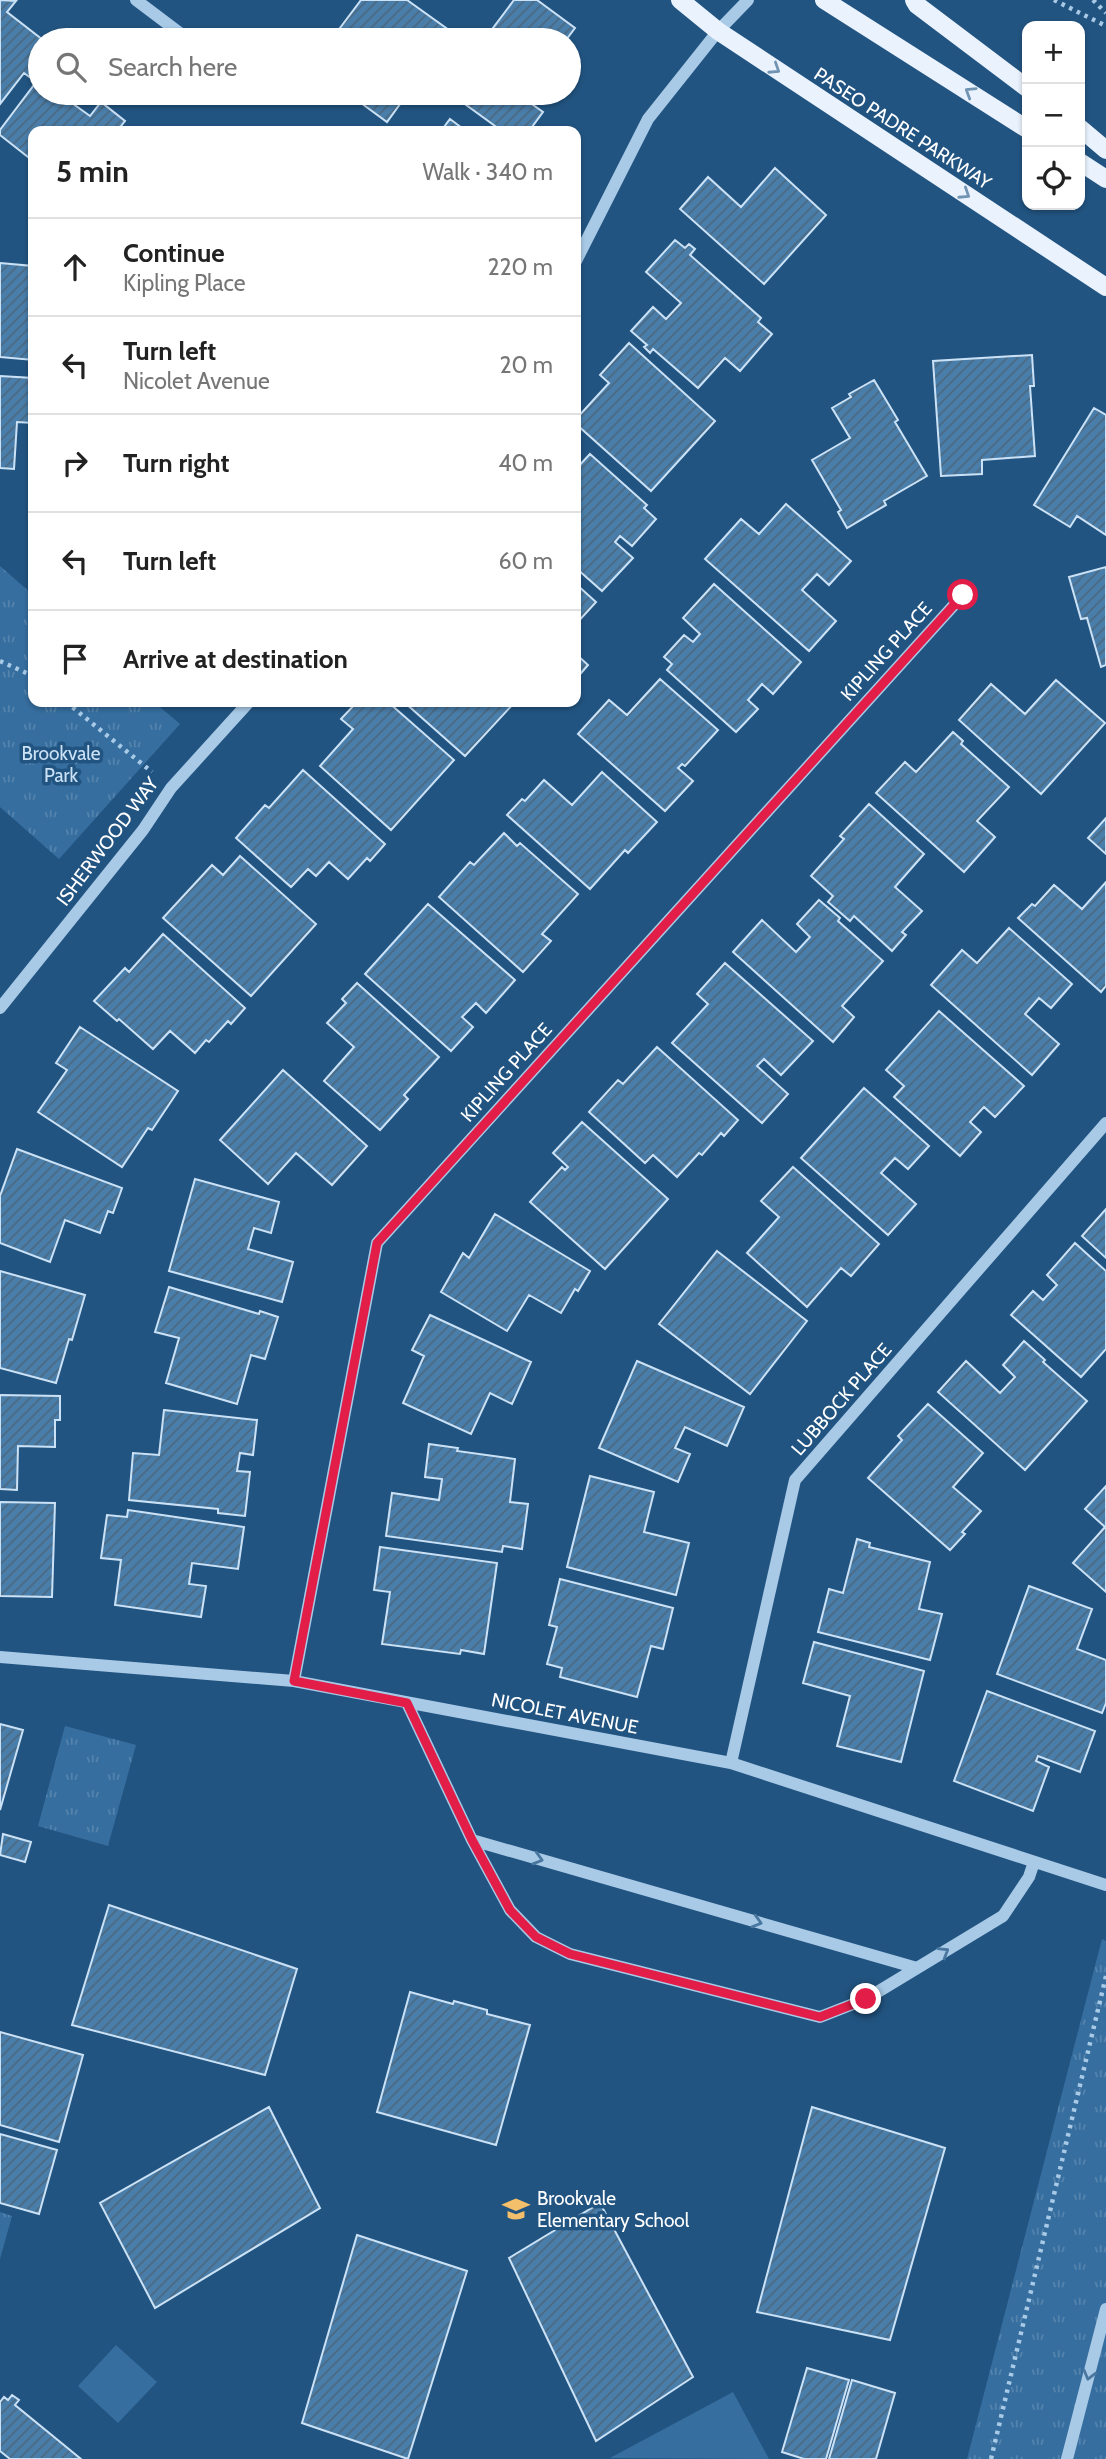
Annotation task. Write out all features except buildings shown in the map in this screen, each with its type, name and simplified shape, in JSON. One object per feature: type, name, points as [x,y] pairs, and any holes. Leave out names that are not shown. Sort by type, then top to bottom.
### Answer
[{"type":"main road","name":"PASEO PADRE PARKWAY","points":[[680,0],[718,31],[1106,287]]},
{"type":"main road","points":[[824,0],[1022,126]]},
{"type":"main road","points":[[914,0],[1022,84]]},
{"type":"main road","points":[[1085,132],[1106,150]]},
{"type":"main road","points":[[1085,165],[1106,179]]},
{"type":"street","points":[[136,0],[173,28]]},
{"type":"street","points":[[581,251],[648,119],[718,31],[748,0]]},
{"type":"street","name":"KIPLING PLACE","points":[[294,1681],[377,1243],[963,595]]},
{"type":"street","name":"ISHERWOOD WAY","points":[[0,1008],[143,830],[171,788],[244,707]]},
{"type":"street","name":"LUBBOCK PLACE","points":[[731,1763],[795,1480],[1106,1123]]},
{"type":"street","name":"NICOLET AVENUE","points":[[0,1657],[294,1681],[731,1763],[1106,1885]]},
{"type":"street","points":[[407,1703],[472,1840],[510,1910],[536,1937],[570,1954],[820,2017],[866,1999],[1003,1916],[1029,1877],[1034,1862]]},
{"type":"street","points":[[472,1840],[917,1968]]},
{"type":"street","points":[[1067,2459],[1106,2309]]},
{"type":"path","points":[[1054,0],[1106,26]]},
{"type":"path","points":[[1093,0],[1106,13]]},
{"type":"path","points":[[0,660],[28,674]]},
{"type":"path","points":[[72,707],[171,788]]},
{"type":"path","points":[[991,2459],[1106,1976]]},
{"type":"green space","name":"Brookvale Park","points":[[0,566],[28,591],[28,707],[160,707],[180,724],[59,859],[0,807]]},
{"type":"green space","points":[[65,1726],[136,1745],[108,1846],[38,1826]]},
{"type":"green space","points":[[1102,1939],[1106,1941],[1106,2459],[967,2459]]},
{"type":"green space","points":[[0,2212],[12,2216],[0,2259]]},
{"type":"green space","points":[[116,2345],[157,2382],[118,2423],[78,2386]]},
{"type":"green space","points":[[733,2392],[769,2459],[610,2458]]},
{"type":"place","name":"Brookvale Elementary School","points":[[516,2209]]},
{"type":"route","points":[[866,1999],[820,2017],[570,1954],[536,1937],[510,1910],[472,1840],[407,1703],[294,1681],[377,1243],[963,595]]}]
